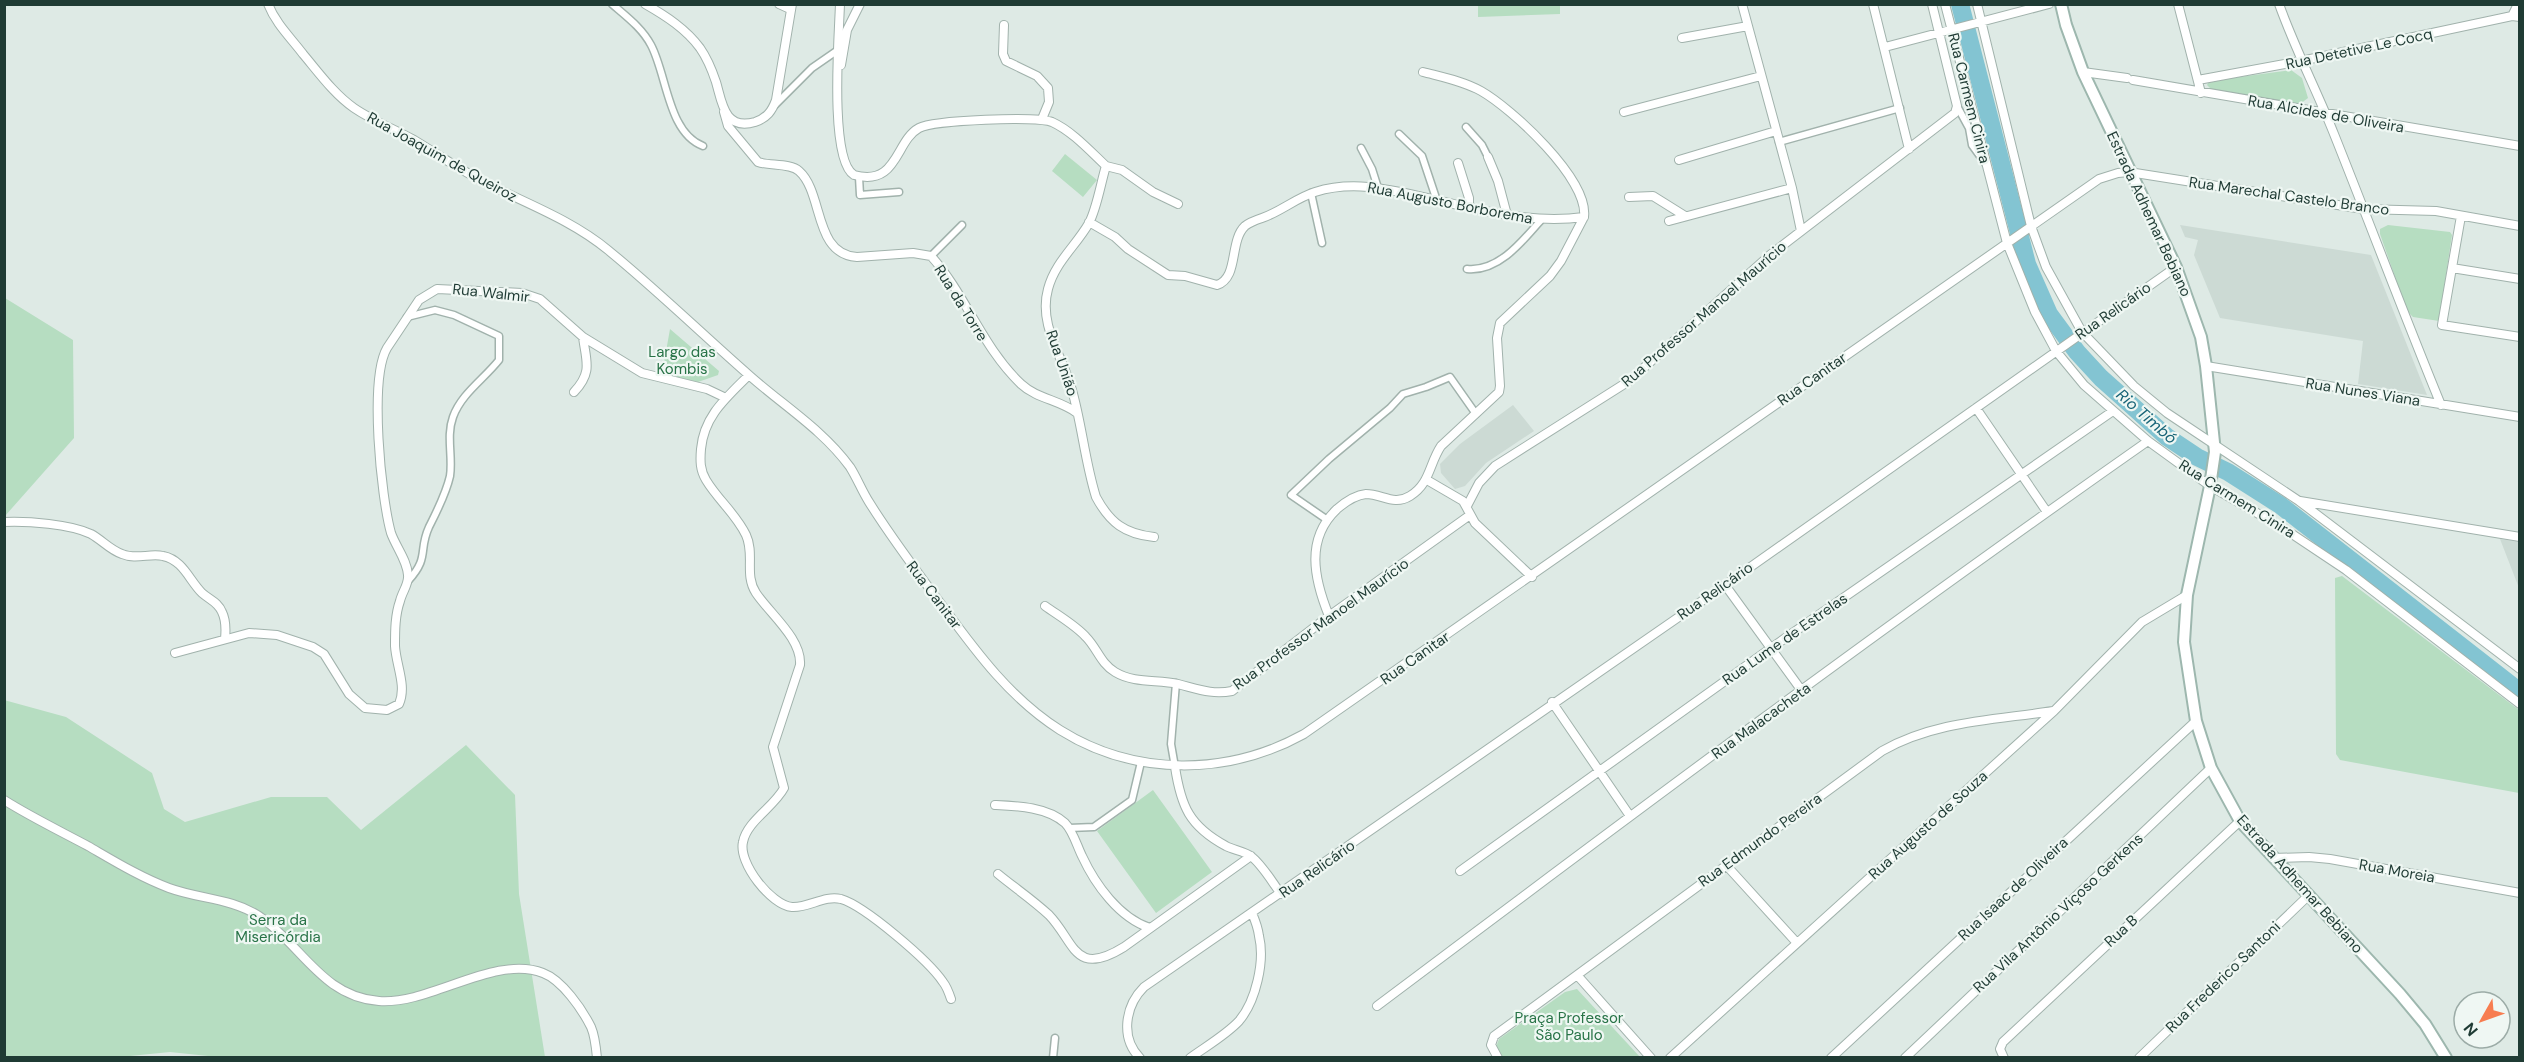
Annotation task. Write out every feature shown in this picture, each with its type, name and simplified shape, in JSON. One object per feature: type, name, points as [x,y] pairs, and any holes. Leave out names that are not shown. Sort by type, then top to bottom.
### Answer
[{"type":"main road","name":"Estrada Adhemar Bebiano","points":[[2061,4],[2066,26],[2083,72],[2176,267],[2198,326],[2206,366],[2215,448],[2211,481],[2187,595],[2184,642],[2196,721],[2211,768],[2240,820],[2426,1024],[2443,1056]]},
{"type":"street","name":"Rua Joaquim de Queiroz","points":[[268,4],[282,28],[323,77],[352,106],[476,179],[588,234],[655,290],[749,375]]},
{"type":"street","points":[[612,4],[636,24],[650,43],[679,126],[691,140],[703,146]]},
{"type":"street","points":[[645,4],[681,28],[699,46],[715,80],[724,112],[734,121],[749,123],[767,116],[812,68],[838,51]]},
{"type":"street","points":[[774,106],[791,7],[779,4]]},
{"type":"street","points":[[840,4],[839,131],[842,156],[849,172],[859,177],[886,170],[914,132],[926,125],[1042,119],[1059,126],[1106,166],[1117,168],[1153,192],[1178,204]]},
{"type":"street","points":[[838,80],[847,30],[860,4]]},
{"type":"street","points":[[1742,4],[1792,188],[1801,231]]},
{"type":"street","points":[[1873,4],[1910,149]]},
{"type":"street","points":[[1932,4],[1957,106],[1969,128],[1972,145],[1986,164]]},
{"type":"street","name":"Rua Carmem Cinira","points":[[1945,4],[1954,28],[1986,164],[2024,288],[2058,349],[2084,385],[2148,441],[2338,564],[2520,704]]},
{"type":"street","name":"Rua Carmem Cinira","points":[[1977,4],[1978,22],[2029,228],[2080,334],[2134,386],[2167,413],[2215,448],[2299,501],[2520,669]]},
{"type":"street","points":[[1885,47],[2049,4]]},
{"type":"street","points":[[2178,4],[2201,93]]},
{"type":"street","points":[[2279,4],[2301,61],[2326,115],[2441,405]]},
{"type":"street","points":[[2516,17],[2518,4]]},
{"type":"street","name":"Rua Detetive Le Cocq","points":[[2198,80],[2516,17]]},
{"type":"street","points":[[1004,25],[1006,61],[1037,76],[1048,88],[1049,102],[1042,119]]},
{"type":"street","points":[[1682,38],[1748,26]]},
{"type":"street","points":[[1329,616],[1316,574],[1318,538],[1326,519],[1354,498],[1369,495],[1393,501],[1410,497],[1427,480],[1434,456],[1440,446],[1497,396],[1500,386],[1497,338],[1500,323],[1550,276],[1561,261],[1584,217],[1585,210],[1581,194],[1569,172],[1517,120],[1481,91],[1454,80],[1423,72]]},
{"type":"street","name":"Rua Alcides de Oliveira","points":[[2083,72],[2326,115],[2520,146]]},
{"type":"street","points":[[1624,112],[1761,76]]},
{"type":"street","name":"Rua Professor Manoel Maurício","points":[[1467,506],[1479,483],[1494,466],[1629,381],[1752,271],[1953,116],[1957,106]]},
{"type":"street","points":[[1779,142],[1900,108]]},
{"type":"street","name":"Rua da Torre","points":[[724,112],[728,126],[758,162],[792,167],[800,172],[809,188],[827,236],[838,251],[848,256],[913,253],[931,256],[990,347],[1012,375],[1033,393],[1068,407],[1077,414]]},
{"type":"street","points":[[1466,127],[1482,145],[1488,157],[1498,181],[1507,215]]},
{"type":"street","points":[[1679,160],[1776,131]]},
{"type":"street","points":[[1399,134],[1422,156],[1437,201]]},
{"type":"street","points":[[1361,148],[1372,169],[1378,188]]},
{"type":"street","points":[[1458,163],[1469,198],[1469,206]]},
{"type":"street","name":"Rua União","points":[[1106,166],[1089,222],[1056,270],[1048,287],[1047,317],[1054,347],[1072,387],[1094,488],[1101,505],[1118,527],[1125,531],[1154,537]]},
{"type":"street","name":"Rua Canitar","points":[[749,375],[820,434],[851,468],[904,555],[1002,682],[1032,709],[1061,731],[1093,747],[1141,762],[1175,767],[1230,762],[1284,746],[1328,718],[2099,179],[2129,172]]},
{"type":"street","name":"Rua Marechal Castelo Branco","points":[[2129,172],[2363,208],[2436,211],[2520,226]]},
{"type":"street","points":[[859,177],[860,195],[899,192]]},
{"type":"street","name":"Rua Augusto Borborema","points":[[1089,222],[1115,237],[1128,249],[1168,275],[1185,276],[1217,285],[1228,278],[1238,239],[1245,226],[1277,213],[1311,194],[1350,186],[1378,188],[1541,220],[1584,217]]},
{"type":"street","points":[[1669,221],[1792,188]]},
{"type":"street","points":[[1311,194],[1313,209],[1322,233],[1322,243]]},
{"type":"street","points":[[1629,197],[1653,196],[1685,216]]},
{"type":"street","points":[[2461,216],[2442,325],[2520,337]]},
{"type":"street","points":[[1467,269],[1488,266],[1503,259],[1541,220]]},
{"type":"street","points":[[931,256],[962,225]]},
{"type":"street","name":"Rua Relicário","points":[[1134,1058],[1130,1043],[1128,1014],[1135,996],[1143,987],[1281,894],[1552,702],[1725,585],[2176,267]]},
{"type":"street","points":[[2452,268],[2520,279]]},
{"type":"street","name":"Rua Walmir","points":[[408,581],[405,563],[391,531],[380,456],[379,380],[382,356],[419,300],[437,289],[522,293],[546,303],[583,337],[642,374],[707,389],[726,398]]},
{"type":"street","points":[[175,653],[249,633],[266,633],[313,647],[324,654],[354,701],[370,710],[392,710],[399,704],[402,693],[395,650],[399,603],[408,581],[421,564],[425,538],[450,477],[450,429],[454,415],[463,398],[499,360],[499,336],[454,315],[435,310],[407,317]]},
{"type":"street","points":[[574,392],[585,378],[588,369],[583,337]]},
{"type":"street","name":"Rua Nunes Viana","points":[[2206,366],[2520,417]]},
{"type":"street","points":[[749,375],[713,412],[702,438],[700,464],[713,490],[735,516],[747,538],[749,575],[755,591],[792,637],[800,655],[797,674],[773,747],[784,788],[776,801],[748,830],[743,841],[745,859],[756,880],[776,900],[785,905],[806,905],[834,898],[852,903],[864,910],[934,971],[943,982],[951,999]]},
{"type":"street","points":[[1326,519],[1291,495],[1403,394],[1450,376],[1476,414]]},
{"type":"street","points":[[1976,408],[2047,512]]},
{"type":"street","name":"Rua Lume de Estrelas","points":[[1460,871],[1771,648],[2020,473],[2113,411]]},
{"type":"street","name":"Rua Malacacheta","points":[[1377,1006],[1630,816],[2148,441]]},
{"type":"street","points":[[1427,480],[1467,506],[1475,524],[1532,577]]},
{"type":"street","points":[[2299,501],[2520,537]]},
{"type":"street","name":"Rua Professor Manoel Maurício","points":[[1045,606],[1089,639],[1104,663],[1114,672],[1148,682],[1176,683],[1205,692],[1218,694],[1232,691],[1329,616],[1470,514]]},
{"type":"street","points":[[4,522],[24,521],[75,528],[91,534],[122,555],[146,558],[160,555],[177,562],[202,592],[218,604],[226,623],[225,639]]},
{"type":"street","points":[[1725,585],[1802,691]]},
{"type":"street","name":"Rua Augusto de Souza","points":[[1670,1058],[2054,711],[2142,622],[2187,595]]},
{"type":"street","points":[[1176,683],[1171,744],[1182,801],[1190,819],[1213,839],[1251,856],[1281,894]]},
{"type":"street","points":[[1552,702],[1630,816]]},
{"type":"street","name":"Rua Edmundo Pereira","points":[[1498,1058],[1491,1045],[1494,1036],[1882,751],[1905,739],[1935,728],[2054,711]]},
{"type":"street","name":"Rua Isaac de Oliveira","points":[[1831,1058],[2196,721]]},
{"type":"street","points":[[1069,828],[1094,827],[1132,800],[1141,762]]},
{"type":"street","name":"Rua Vila Antônio Viçoso Gerkens","points":[[1905,1058],[2211,768]]},
{"type":"street","points":[[4,800],[134,872],[166,887],[224,900],[244,907],[274,928],[311,968],[329,982],[353,995],[378,1001],[397,1001],[497,972],[526,970],[546,974],[559,985],[591,1027],[597,1058]]},
{"type":"street","points":[[995,805],[1045,811],[1069,828],[1087,867],[1098,884],[1127,915],[1139,924],[1150,927]]},
{"type":"street","name":"Rua B","points":[[2004,1058],[2000,1048],[2003,1042],[2240,820]]},
{"type":"street","points":[[998,874],[1048,915],[1070,947],[1078,954],[1091,957],[1108,955],[1124,946],[1251,856]]},
{"type":"street","name":"Rua Moreia","points":[[2273,858],[2330,859],[2520,893]]},
{"type":"street","points":[[1726,865],[1797,943]]},
{"type":"street","name":"Rua Frederico Santoni","points":[[2139,1058],[2308,896]]},
{"type":"street","points":[[1190,1058],[1235,1025],[1247,1008],[1255,986],[1260,948],[1260,937],[1252,913]]},
{"type":"street","points":[[1577,975],[1651,1058]]},
{"type":"street","points":[[1053,1058],[1055,1038]]},
{"type":"street","points":[[1130,1043],[1140,1058]]},
{"type":"shaded area","points":[[2180,225],[2371,255],[2427,395],[2358,384],[2363,341],[2220,318],[2194,255],[2198,240],[2185,237]]},
{"type":"shaded area","points":[[1513,405],[1534,431],[1486,463],[1465,486],[1455,489],[1441,473],[1440,464],[1460,444]]},
{"type":"shaded area","points":[[2500,539],[2519,542],[2519,588]]},
{"type":"green space","points":[[1478,5],[1560,5],[1560,14],[1478,17]]},
{"type":"green space","points":[[2291,70],[2302,78],[2308,98],[2300,104],[2212,90],[2207,85],[2209,81]]},
{"type":"green space","points":[[1065,154],[1097,180],[1083,197],[1052,171]]},
{"type":"green space","points":[[2388,225],[2450,232],[2452,235],[2439,321],[2413,317],[2407,311],[2380,234],[2380,229]]},
{"type":"green space","points":[[5,298],[73,340],[74,438],[5,516]]},
{"type":"green space","name":"Largo das Kombis","points":[[670,329],[719,371],[718,375],[698,382],[662,374]]},
{"type":"green space","points":[[2342,576],[2519,710],[2519,793],[2340,760],[2336,754],[2335,578]]},
{"type":"green space","name":"Serra da Misericórdia","points":[[4,700],[66,717],[152,773],[164,809],[185,822],[271,797],[327,797],[361,830],[466,745],[515,795],[519,894],[545,1057],[227,1058],[170,1052],[110,1058],[5,1057]]},
{"type":"green space","points":[[1153,790],[1212,872],[1156,913],[1097,831]]},
{"type":"green space","name":"Praça Professor São Paulo","points":[[1577,989],[1640,1057],[1501,1057],[1496,1047],[1499,1039],[1565,992]]},
{"type":"waterway","name":"Rio Timbó","points":[[1960,4],[2027,264],[2049,314],[2077,352],[2101,378],[2167,437],[2280,505],[2520,692]]}]
